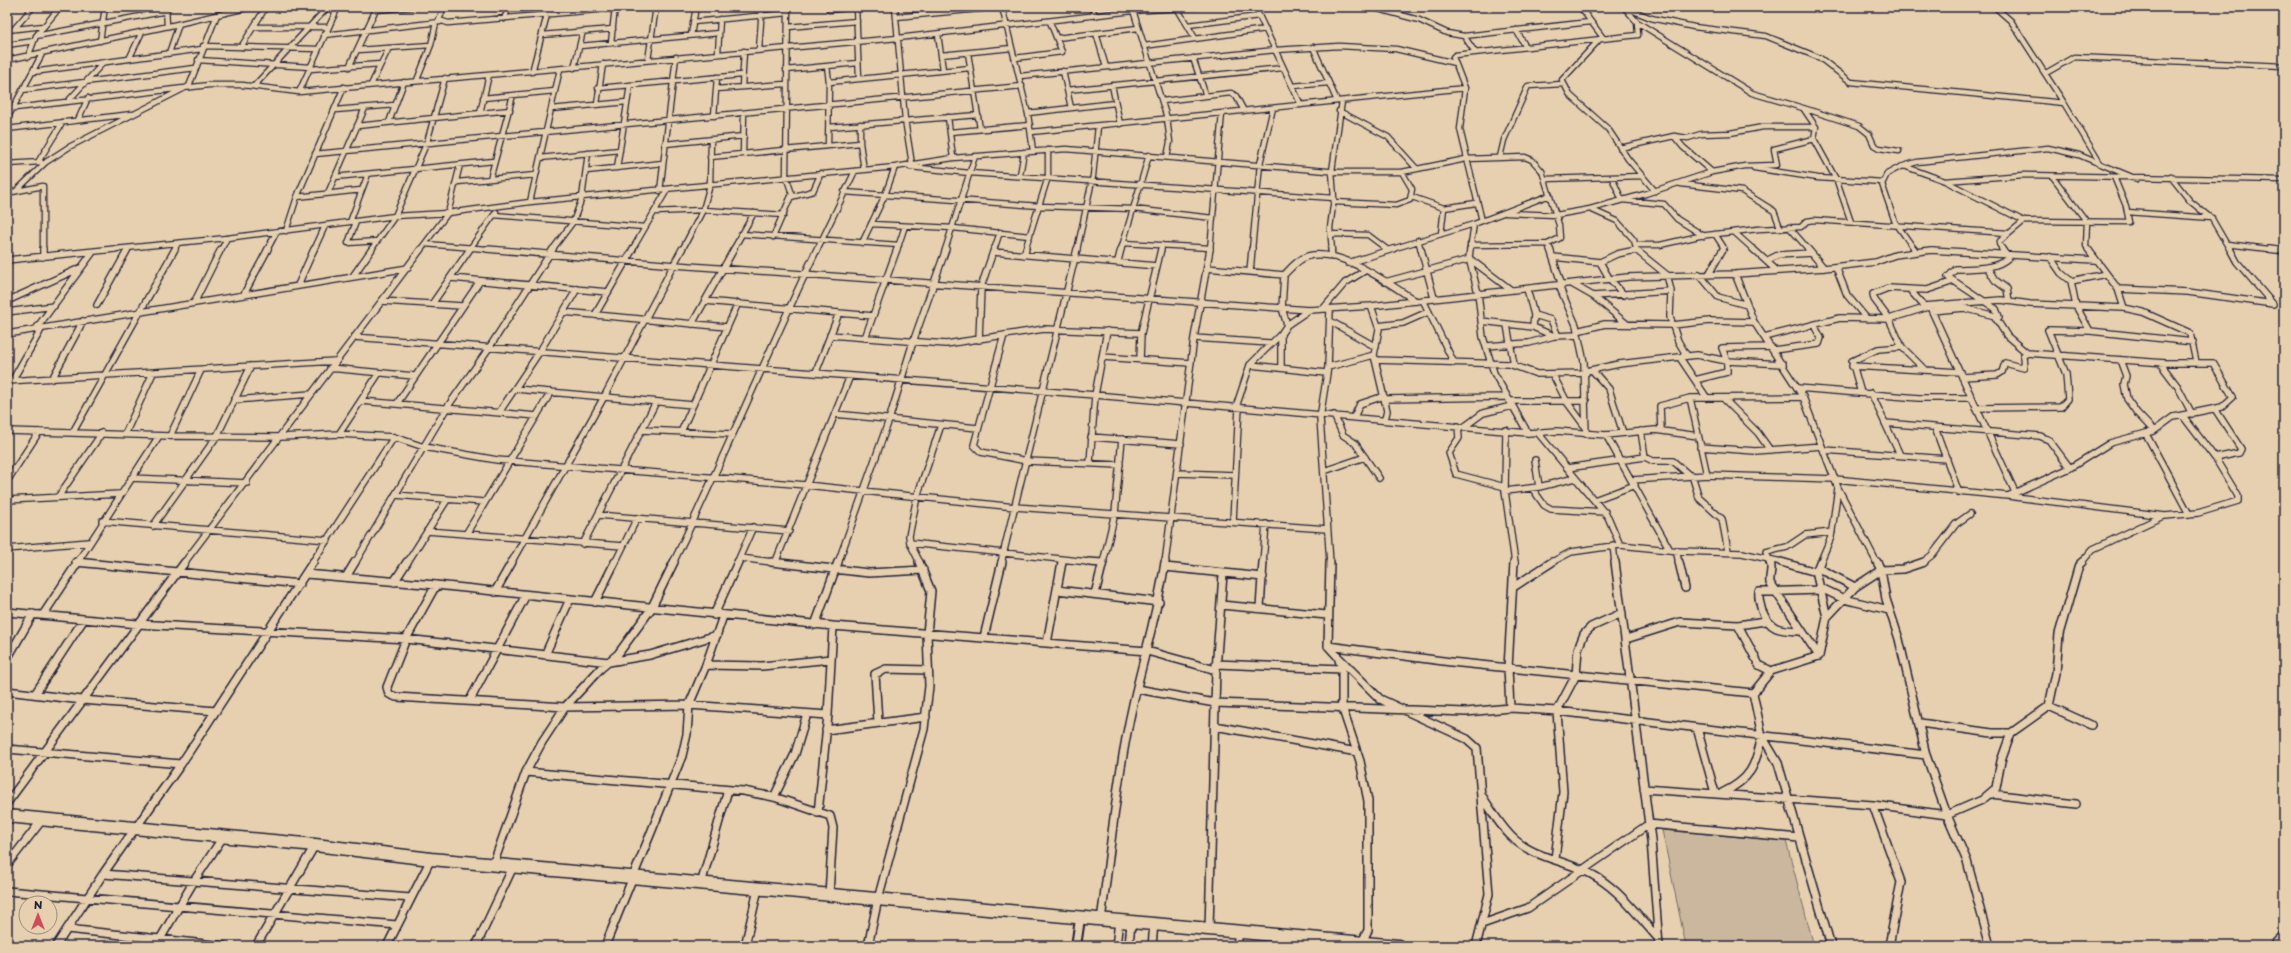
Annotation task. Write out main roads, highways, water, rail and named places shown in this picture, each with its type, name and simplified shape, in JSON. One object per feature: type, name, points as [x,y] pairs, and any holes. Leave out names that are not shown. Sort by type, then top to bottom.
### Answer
[{"type":"highway","points":[[7,816],[43,818],[315,845],[513,867],[829,894],[1080,919],[1239,931],[1361,945],[1398,946]]}]
